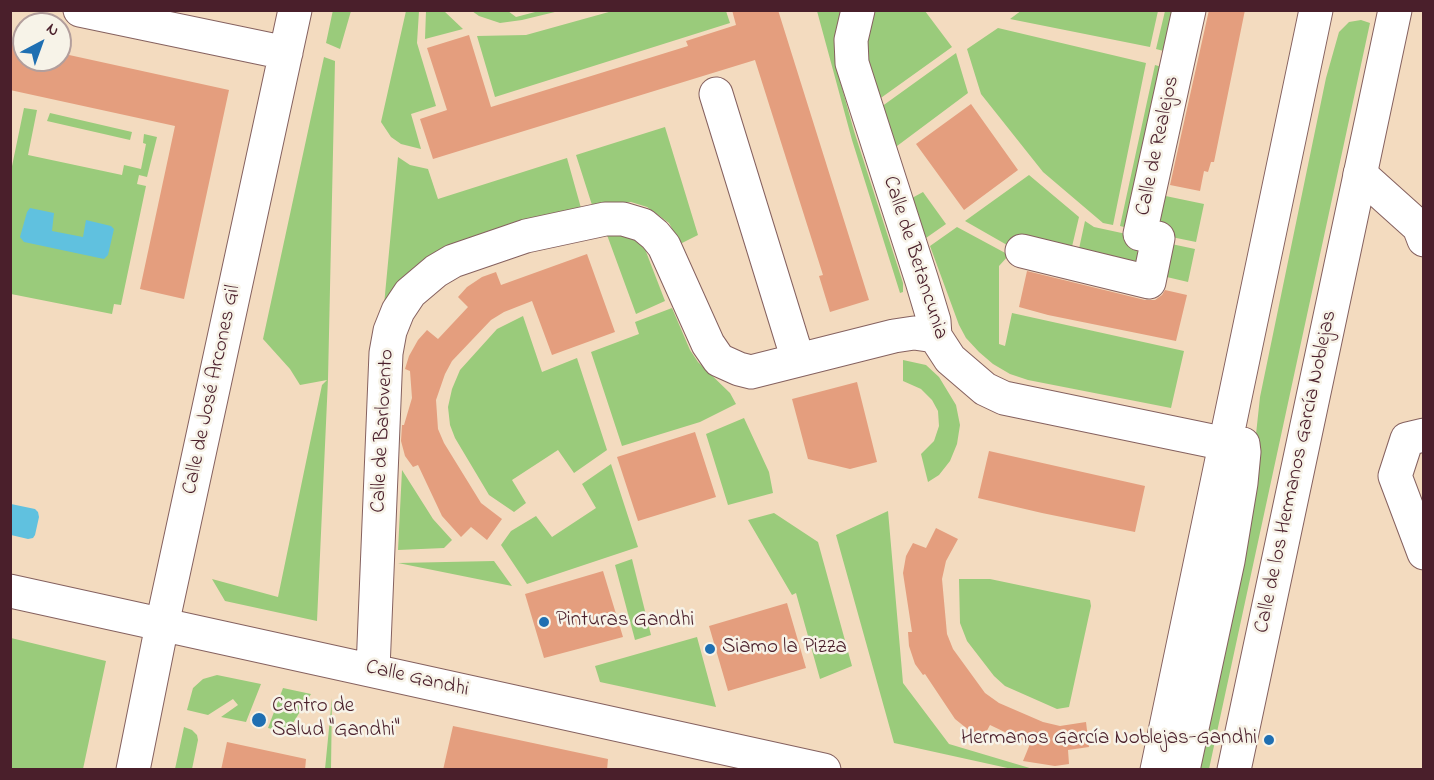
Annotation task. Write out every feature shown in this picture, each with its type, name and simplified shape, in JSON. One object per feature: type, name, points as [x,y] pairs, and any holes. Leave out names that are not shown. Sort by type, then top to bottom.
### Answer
[{"type":"street","points":[[80,10],[286,53]]},
{"type":"street","name":"Calle de José Arcones Gil","points":[[133,770],[162,625],[295,10]]},
{"type":"street","name":"Calle de Betancunia","points":[[858,10],[851,40],[852,63],[922,281],[934,321],[935,336],[950,359],[985,389],[1004,398],[1226,444]]},
{"type":"street","name":"Calle de Realejos","points":[[1023,251],[1149,282],[1158,238],[1140,234],[1189,10]]},
{"type":"street","points":[[1157,770],[1316,10]]},
{"type":"street","name":"Calle de los Hermanos García Noblejas","points":[[1234,770],[1395,10]]},
{"type":"street","points":[[716,94],[798,360]]},
{"type":"street","points":[[1360,174],[1419,227],[1424,240]]},
{"type":"street","name":"Calle de Barlovento","points":[[373,669],[386,353],[390,331],[398,311],[410,293],[436,271],[453,261],[526,236],[605,219],[623,219],[643,225],[664,246],[708,344],[719,360],[751,372],[894,336],[914,333],[935,336]]},
{"type":"street","points":[[1183,770],[1228,561],[1241,483],[1244,452],[1236,398]]},
{"type":"street","points":[[1424,435],[1407,439],[1395,476],[1424,553]]},
{"type":"street","name":"Calle Gandhi","points":[[10,591],[824,770]]},
{"type":"green space","points":[[333,10],[351,11],[340,49],[326,43]]},
{"type":"green space","points":[[616,10],[726,11],[730,23],[495,97],[477,36],[526,35]]},
{"type":"green space","points":[[1022,10],[1158,11],[1150,47],[1010,19]]},
{"type":"green space","points":[[406,11],[419,11],[417,43],[436,106],[411,114],[421,149],[401,144],[391,137],[381,122]]},
{"type":"green space","points":[[426,11],[444,11],[463,29],[425,39]]},
{"type":"green space","points":[[472,11],[508,11],[516,17],[539,11],[559,11],[500,23],[479,16]]},
{"type":"green space","points":[[817,11],[842,11],[836,29],[834,48],[837,70],[854,131],[903,283],[903,292],[900,293],[852,140]]},
{"type":"green space","points":[[873,11],[925,11],[952,47],[878,100],[865,47]]},
{"type":"green space","points":[[1165,11],[1184,11],[1175,54],[1156,49]]},
{"type":"green space","points":[[1361,20],[1370,23],[1209,769],[1192,770],[1254,453],[1260,397],[1326,78],[1339,32],[1349,22]]},
{"type":"green space","points":[[998,28],[1146,63],[1113,225],[1103,223],[1043,172],[981,94],[967,49]]},
{"type":"green space","points":[[956,53],[968,93],[893,149],[881,107]]},
{"type":"green space","points":[[324,57],[335,61],[328,379],[317,621],[225,601],[212,579],[278,597],[322,385],[327,380],[300,385],[290,369],[263,339]]},
{"type":"green space","points":[[1155,65],[1169,69],[1136,230],[1120,226]]},
{"type":"green space","points":[[24,108],[37,110],[28,155],[122,175],[124,165],[141,169],[146,144],[143,143],[144,134],[157,137],[147,177],[139,175],[137,184],[146,186],[121,305],[114,304],[112,314],[11,294],[11,171]]},
{"type":"green space","points":[[50,113],[132,132],[130,140],[47,121]]},
{"type":"green space","points":[[665,127],[698,235],[680,244],[669,223],[647,207],[631,202],[592,205],[576,155]]},
{"type":"green space","points":[[398,157],[410,165],[428,169],[438,199],[567,158],[581,208],[527,219],[441,249],[425,258],[410,271],[393,290],[384,305]]},
{"type":"green space","points":[[1029,175],[1079,217],[1070,255],[1014,249],[965,221]]},
{"type":"green space","points":[[923,192],[946,224],[926,238],[912,198]]},
{"type":"green space","points":[[1156,194],[1204,204],[1196,242],[1147,232]]},
{"type":"green space","points":[[1085,221],[1094,227],[1154,240],[1147,273],[1077,258]]},
{"type":"green space","points":[[957,227],[1009,255],[999,266],[999,344],[1005,346],[1012,313],[1184,351],[1171,408],[1028,380],[1010,374],[993,364],[966,338],[959,325],[930,246]]},
{"type":"green space","points":[[615,234],[638,241],[645,249],[665,301],[636,314],[607,235]]},
{"type":"green space","points":[[1162,242],[1195,249],[1188,282],[1154,274]]},
{"type":"green space","points":[[672,308],[690,350],[698,362],[730,393],[736,404],[700,422],[622,446],[591,352],[639,334],[635,322]]},
{"type":"green space","points":[[523,316],[542,372],[577,358],[607,450],[574,473],[558,450],[512,480],[526,503],[514,512],[489,495],[455,438],[450,425],[448,407],[460,370],[497,329]]},
{"type":"green space","points":[[903,360],[926,365],[939,377],[956,405],[960,425],[957,444],[950,461],[939,475],[928,482],[921,454],[934,441],[939,426],[938,411],[932,400],[921,389],[903,381]]},
{"type":"green space","points":[[744,418],[769,472],[773,493],[728,505],[706,434]]},
{"type":"green space","points":[[611,464],[638,547],[527,584],[501,545],[511,531],[536,516],[552,537],[596,508],[582,484]]},
{"type":"green space","points":[[402,470],[433,519],[452,540],[444,548],[398,550]]},
{"type":"green space","points":[[888,511],[903,683],[949,744],[1033,769],[1012,769],[894,743],[836,535]]},
{"type":"green space","points":[[774,513],[818,542],[852,666],[820,679],[796,593],[792,595],[748,520]]},
{"type":"green space","points":[[632,559],[651,635],[635,640],[615,565]]},
{"type":"green space","points":[[494,561],[512,586],[398,563]]},
{"type":"green space","points":[[959,579],[990,579],[1090,600],[1091,606],[1069,707],[1057,709],[1005,686],[994,676],[967,641],[960,623]]},
{"type":"green space","points":[[697,637],[716,707],[600,682],[595,666]]},
{"type":"green space","points":[[11,638],[106,661],[83,769],[11,769]]},
{"type":"green space","points":[[217,675],[261,684],[246,722],[221,717],[238,705],[233,699],[208,715],[187,710],[193,688],[203,679]]},
{"type":"green space","points":[[283,688],[311,694],[293,723],[276,730],[268,728]]},
{"type":"green space","points":[[332,698],[331,769],[325,769]]},
{"type":"green space","points":[[184,727],[192,730],[198,740],[192,769],[175,769]]},
{"type":"water","points":[[30,208],[54,213],[52,231],[83,237],[86,220],[111,226],[114,229],[108,255],[104,259],[24,242],[20,237]]},
{"type":"water","points":[[11,504],[35,509],[38,512],[39,517],[33,538],[11,535]]},
{"type":"building","points":[[732,10],[778,10],[869,300],[830,312],[819,276],[823,275],[755,60],[433,159],[420,119],[447,110],[427,48],[469,35],[491,107],[688,46],[686,41],[736,25]]},
{"type":"building","points":[[1209,10],[1245,10],[1214,162],[1211,162],[1208,172],[1204,171],[1200,191],[1170,185]]},
{"type":"building","points":[[10,42],[12,42],[12,72],[72,72],[72,56],[229,90],[184,299],[140,289],[175,126],[10,90]]},
{"type":"building","points":[[971,104],[1018,170],[964,210],[916,144]]},
{"type":"building","points":[[587,254],[615,332],[552,355],[532,301],[491,320],[452,361],[445,374],[436,400],[438,429],[444,443],[481,503],[502,519],[487,540],[471,527],[461,537],[442,516],[418,465],[413,467],[405,456],[401,441],[402,425],[404,425],[412,398],[410,371],[405,369],[409,356],[427,330],[438,339],[468,307],[458,297],[467,287],[482,277],[496,272],[501,285]]},
{"type":"building","points":[[1027,271],[1145,300],[1155,300],[1165,290],[1187,295],[1176,341],[1019,307]]},
{"type":"building","points":[[857,382],[877,462],[850,469],[808,459],[792,399]]},
{"type":"building","points":[[695,432],[716,497],[638,521],[617,457]]},
{"type":"building","points":[[989,451],[1145,486],[1135,532],[978,498]]},
{"type":"building","points":[[936,528],[958,539],[946,561],[942,579],[947,634],[953,649],[985,693],[999,703],[1043,722],[1060,726],[1086,722],[1089,747],[1068,750],[1069,764],[1055,766],[1023,761],[1030,744],[990,725],[983,738],[970,731],[955,719],[925,674],[923,675],[915,664],[909,646],[908,632],[912,632],[903,573],[906,556],[913,543],[926,548]]},
{"type":"building","points":[[603,571],[623,637],[544,658],[525,594]]},
{"type":"building","points":[[787,603],[806,668],[728,691],[709,626]]},
{"type":"building","points":[[453,726],[608,759],[607,770],[443,770]]},
{"type":"building","name":"Centro de Salud \"Gandhi\"","points":[[227,742],[306,759],[305,770],[221,770]]},
{"type":"place","name":"Pinturas Gandhi","points":[[544,622]]},
{"type":"place","name":"Siamo la Pizza","points":[[710,649]]},
{"type":"place","name":"Centro de Salud \"Gandhi\"","points":[[259,720]]},
{"type":"place","name":"Hermanos García Noblejas-Gandhi","points":[[1269,740]]}]
